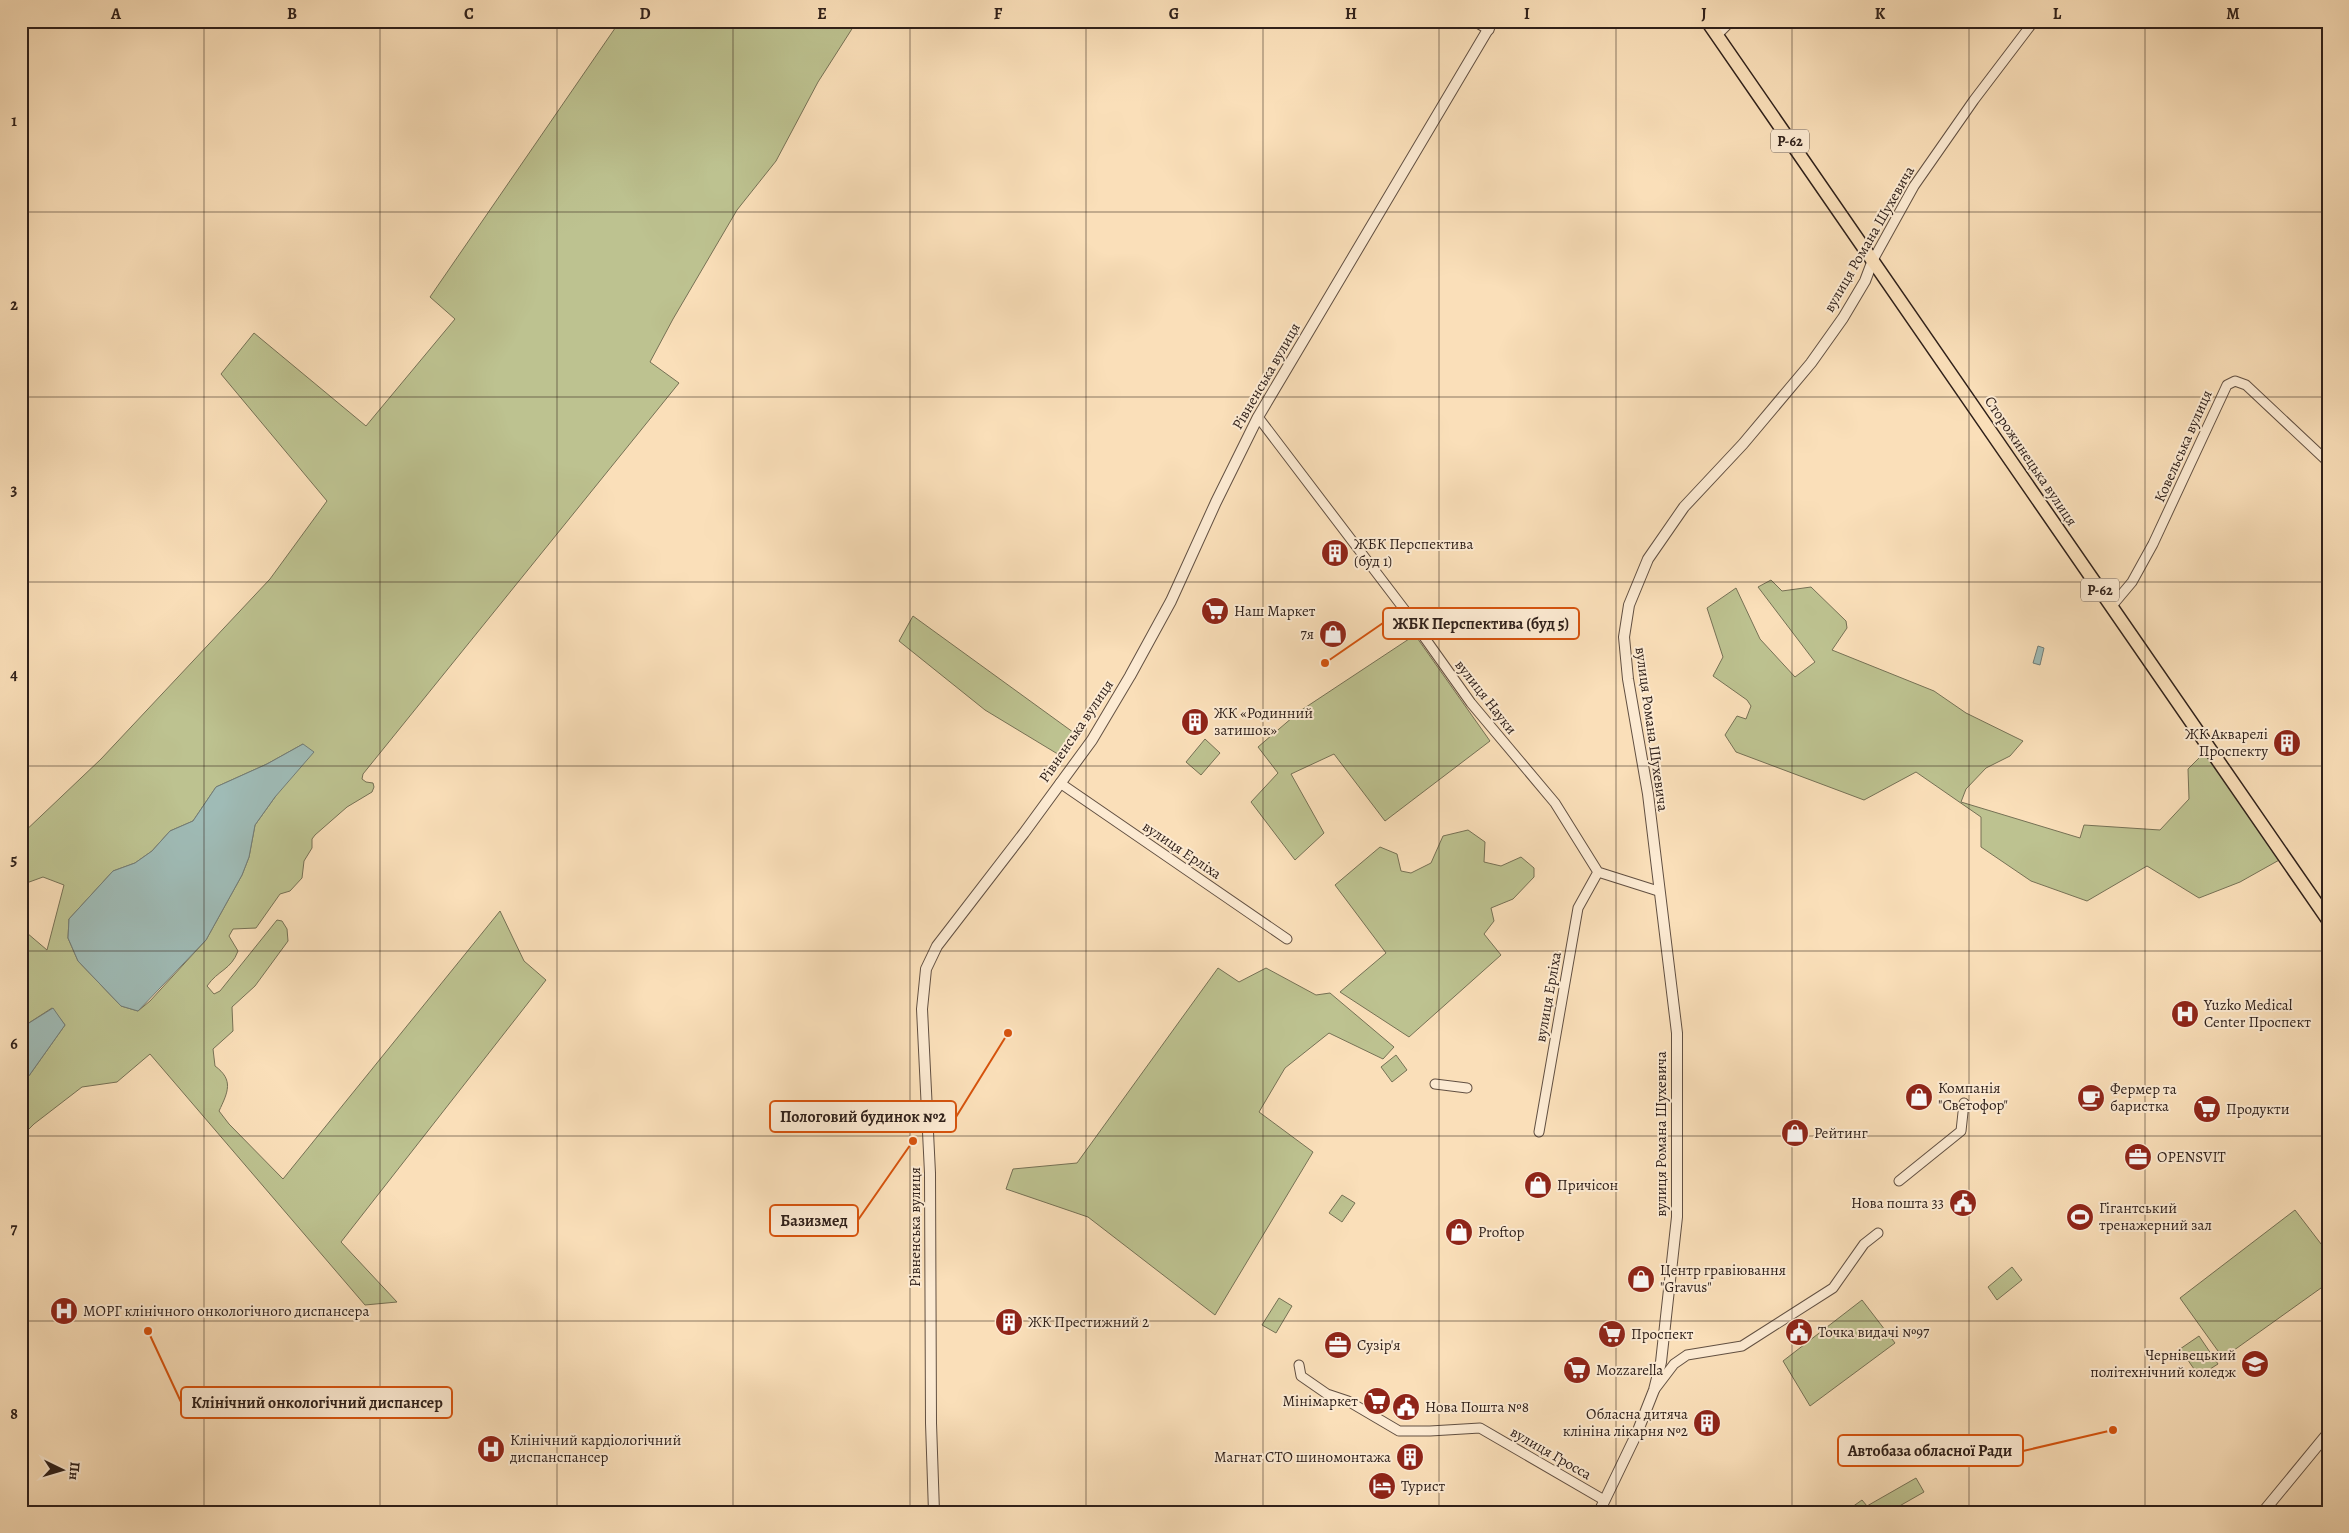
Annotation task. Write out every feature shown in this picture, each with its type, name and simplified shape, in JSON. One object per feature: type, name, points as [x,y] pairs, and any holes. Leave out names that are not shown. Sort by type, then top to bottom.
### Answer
[{"type":"main road","name":"Сторожинецька вулиця","points":[[1707,21],[2327,917]]},
{"type":"street","points":[[1474,21],[1491,26]]},
{"type":"street","points":[[1717,35],[1731,21]]},
{"type":"street","name":"вулиця Романа Шухевича","points":[[1599,1512],[1637,1433],[1654,1390],[1661,1362],[1676,1217],[1677,1033],[1667,937],[1658,891],[1648,794],[1627,670],[1624,637],[1629,605],[1648,559],[1684,507],[1743,444],[1811,363],[1861,289],[1873,260],[1914,186],[1974,100],[2034,21]]},
{"type":"street","name":"Рівненська вулиця","points":[[934,1512],[931,1423],[930,1173],[922,1009],[926,969],[937,946],[1092,740],[1135,668],[1171,601],[1216,502],[1258,417],[1491,26]]},
{"type":"street","name":"Ковельська вулиця","points":[[2111,607],[2132,582],[2153,544],[2227,385],[2235,381],[2246,384],[2328,462]]},
{"type":"street","name":"вулиця Науки","points":[[1258,417],[1407,613],[1471,703],[1555,803],[1598,872]]},
{"type":"street","name":"вулиця Ерліха","points":[[1060,784],[1287,939]]},
{"type":"street","points":[[1598,872],[1658,891]]},
{"type":"street","name":"вулиця Ерліха","points":[[1539,1132],[1558,1014],[1578,908],[1598,872]]},
{"type":"street","points":[[1435,1084],[1467,1088]]},
{"type":"street","points":[[1899,1181],[1961,1130],[1964,1103]]},
{"type":"street","points":[[1654,1390],[1674,1364],[1686,1355],[1742,1346],[1833,1288],[1864,1244],[1878,1233]]},
{"type":"street","name":"вулиця Гросса","points":[[1299,1365],[1301,1376],[1327,1394],[1348,1402],[1399,1431],[1480,1428],[1604,1500]]},
{"type":"street","points":[[2263,1512],[2328,1433]]},
{"type":"green space","points":[[620,21],[857,21],[818,82],[776,161],[737,210],[650,362],[679,383],[363,774],[362,779],[373,783],[372,792],[347,807],[315,835],[312,839],[312,848],[304,861],[302,878],[290,891],[280,894],[256,928],[233,929],[229,936],[238,951],[232,962],[207,986],[214,994],[220,991],[277,920],[282,921],[287,929],[288,941],[255,986],[232,1007],[233,1031],[213,1049],[215,1066],[225,1076],[228,1087],[219,1111],[229,1124],[283,1179],[500,911],[524,961],[546,980],[341,1242],[397,1302],[365,1305],[150,1054],[117,1082],[82,1087],[34,1124],[21,1137],[21,1087],[65,1025],[52,1008],[21,1028],[21,932],[27,933],[47,950],[64,885],[43,877],[21,885],[21,835],[101,759],[270,579],[327,501],[221,374],[254,333],[366,426],[455,319],[430,297]],"holes":[[[303,744],[275,797],[255,825],[249,857],[242,875],[206,940],[150,1001],[138,1011],[121,1006],[78,961],[68,938],[69,919],[113,871],[135,863],[152,851],[170,831],[193,821],[216,787],[267,764]]]},
{"type":"green space","points":[[1771,580],[1782,591],[1811,587],[1846,621],[1847,628],[1832,650],[1934,691],[1966,713],[2023,741],[2010,756],[1986,768],[1966,789],[1961,802],[2080,838],[2084,825],[2160,830],[2189,799],[2188,769],[2206,751],[2281,859],[2240,882],[2199,898],[2147,866],[2087,901],[2031,881],[1981,847],[1981,817],[1916,772],[1864,800],[1736,752],[1725,735],[1737,716],[1746,719],[1751,706],[1747,700],[1713,676],[1723,657],[1707,608],[1736,588],[1760,639],[1795,677],[1815,662],[1758,587]]},
{"type":"green space","points":[[913,616],[1077,735],[1061,756],[985,710],[899,641]]},
{"type":"green space","points":[[1415,635],[1490,741],[1385,821],[1334,754],[1291,774],[1324,833],[1295,860],[1251,802],[1278,773],[1258,747],[1300,711]]},
{"type":"green space","points":[[1205,739],[1220,753],[1201,775],[1186,762]]},
{"type":"green space","points":[[1468,830],[1485,842],[1484,862],[1501,866],[1521,857],[1534,868],[1534,877],[1513,899],[1491,908],[1494,921],[1484,934],[1501,955],[1409,1037],[1340,992],[1386,953],[1335,885],[1380,847],[1397,854],[1401,871],[1411,873],[1431,863],[1443,836]]},
{"type":"green space","points":[[1218,968],[1239,982],[1266,968],[1316,995],[1330,993],[1394,1047],[1383,1059],[1329,1033],[1285,1068],[1259,1112],[1313,1152],[1215,1315],[1088,1217],[1006,1189],[1013,1169],[1077,1163]]},
{"type":"green space","points":[[1396,1055],[1407,1070],[1392,1082],[1381,1067]]},
{"type":"green space","points":[[1342,1195],[1355,1203],[1342,1222],[1329,1213]]},
{"type":"green space","points":[[2295,1210],[2328,1253],[2328,1283],[2223,1358],[2180,1298]]},
{"type":"green space","points":[[2012,1267],[2022,1280],[1997,1300],[1988,1287]]},
{"type":"green space","points":[[1279,1298],[1292,1306],[1276,1333],[1262,1325]]},
{"type":"green space","points":[[1862,1300],[1895,1343],[1810,1406],[1783,1361]]},
{"type":"green space","points":[[2199,1336],[2218,1364],[2199,1376],[2180,1349]]},
{"type":"green space","points":[[1916,1478],[1924,1492],[1889,1512],[1845,1512],[1862,1500],[1867,1506]]},
{"type":"water","points":[[2038,646],[2044,648],[2040,665],[2033,663]]},
{"type":"water","points":[[303,744],[314,752],[275,797],[255,825],[249,857],[242,875],[206,940],[138,1011],[121,1006],[78,961],[68,938],[69,919],[113,871],[135,863],[152,851],[170,831],[193,821],[216,787],[267,764]]},
{"type":"water","points":[[53,1008],[65,1025],[21,1087],[21,1028]]},
{"type":"place","name":"ЖБК Перспектива (буд 1)","points":[[1335,553]]},
{"type":"place","name":"Наш Маркет","points":[[1215,611]]},
{"type":"place","name":"7я","points":[[1333,634]]},
{"type":"place","name":"ЖБК Перспектива (буд 5)","points":[[1325,663]]},
{"type":"place","name":"ЖК «Родинний затишок»","points":[[1195,722]]},
{"type":"place","name":"ЖК Акварелі Проспекту","points":[[2287,743]]},
{"type":"place","name":"Yuzko Medical Center Проспект","points":[[2185,1014]]},
{"type":"place","name":"Пологовий будинок №2","points":[[1008,1033]]},
{"type":"place","name":"Компанія \"Светофор\"","points":[[1919,1097]]},
{"type":"place","name":"Фермер та баристка","points":[[2091,1098]]},
{"type":"place","name":"Продукти","points":[[2207,1109]]},
{"type":"place","name":"Рейтинг","points":[[1795,1133]]},
{"type":"place","name":"Базизмед","points":[[913,1141]]},
{"type":"place","name":"OPENSVIT","points":[[2138,1157]]},
{"type":"place","name":"Причісон","points":[[1538,1185]]},
{"type":"place","name":"Нова пошта 33","points":[[1963,1203]]},
{"type":"place","name":"Гігантський тренажерний зал","points":[[2080,1217]]},
{"type":"place","name":"Proftop","points":[[1459,1232]]},
{"type":"place","name":"Центр гравіювання \"Gravus\"","points":[[1641,1279]]},
{"type":"place","name":"МОРГ клінічного онкологічного диспансера","points":[[64,1311]]},
{"type":"place","name":"ЖК Престижний 2","points":[[1009,1322]]},
{"type":"place","name":"Клінічний онкологічний диспансер","points":[[148,1331]]},
{"type":"place","name":"Точка видачі №97","points":[[1799,1332]]},
{"type":"place","name":"Проспект","points":[[1612,1334]]},
{"type":"place","name":"Сузір'я","points":[[1338,1345]]},
{"type":"place","name":"Чернівецький політехнічний коледж","points":[[2255,1364]]},
{"type":"place","name":"Mozzarella","points":[[1577,1370]]},
{"type":"place","name":"Мінімаркет","points":[[1377,1401]]},
{"type":"place","name":"Нова Пошта №8","points":[[1406,1407]]},
{"type":"place","name":"Обласна дитяча клініна лікарня №2","points":[[1707,1423]]},
{"type":"place","name":"Автобаза обласної Ради","points":[[2113,1430]]},
{"type":"place","name":"Клінічний кардіологічний диспанспансер","points":[[491,1449]]},
{"type":"place","name":"Магнат СТО шиномонтажа","points":[[1410,1457]]},
{"type":"place","name":"Турист","points":[[1382,1486]]}]
